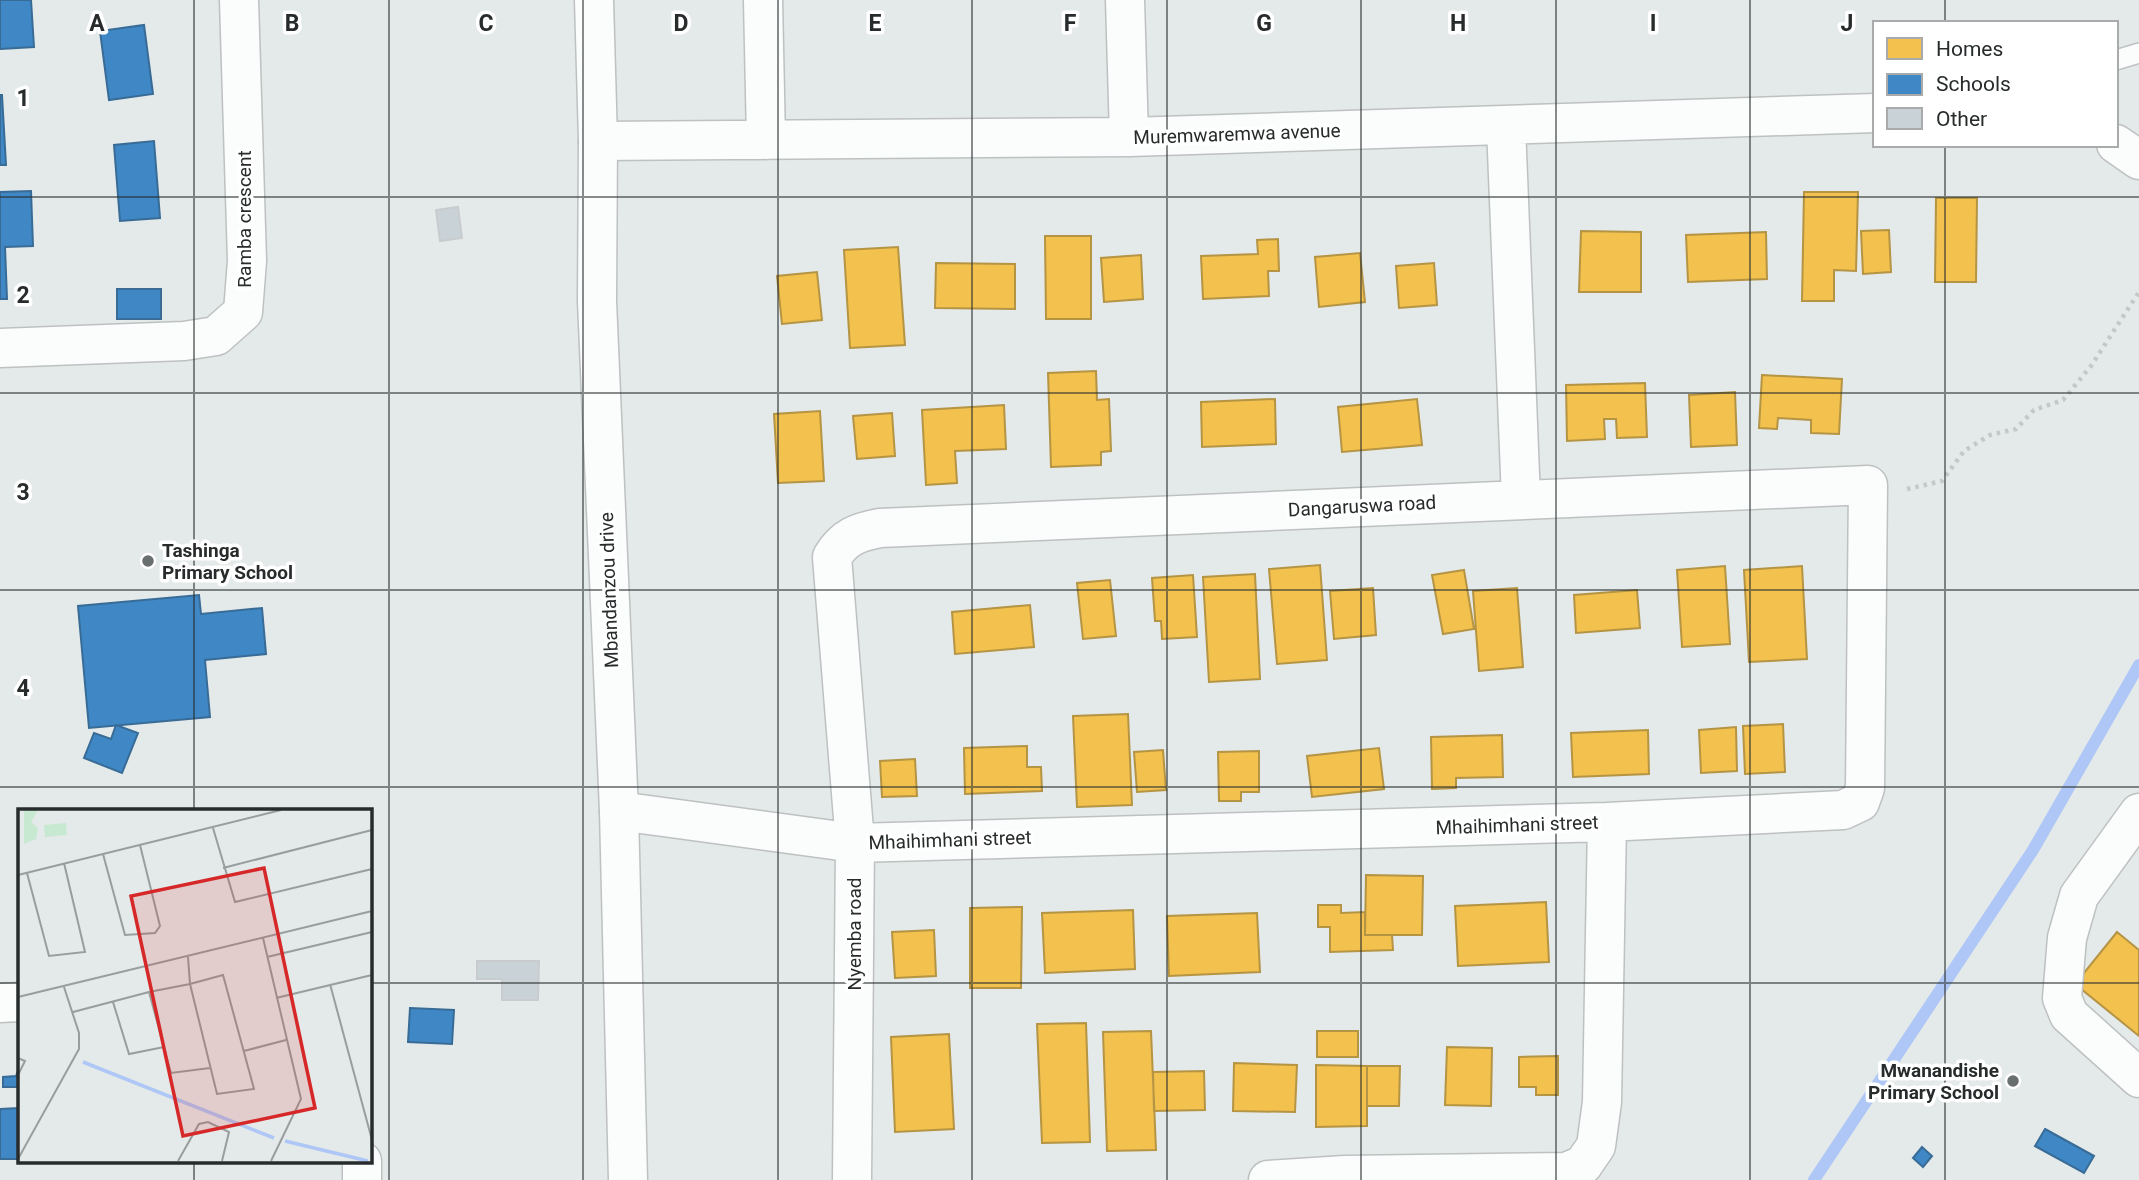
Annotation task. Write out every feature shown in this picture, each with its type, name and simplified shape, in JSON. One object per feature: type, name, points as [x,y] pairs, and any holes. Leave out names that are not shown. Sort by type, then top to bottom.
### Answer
[{"type":"street","name":"Ramba crescent","points":[[0,348],[184,341],[216,337],[243,312],[247,261],[239,0]]},
{"type":"street","name":"Mbandanzou drive","points":[[594,0],[598,141],[597,301],[619,811],[628,1180]]},
{"type":"street","points":[[763,0],[766,140]]},
{"type":"street","points":[[1125,0],[1129,137]]},
{"type":"street","name":"Muremwaremwa avenue","points":[[598,141],[1129,137],[1873,113]]},
{"type":"street","points":[[1506,126],[1521,499]]},
{"type":"street","points":[[2118,145],[2139,160]]},
{"type":"street","name":"Dangaruswa road","points":[[857,533],[894,527],[1868,485]]},
{"type":"street","name":"Mhaihimhani street","points":[[619,811],[855,843],[1607,822],[1843,810],[1860,802],[1865,788],[1868,485]]},
{"type":"street","name":"Nyemba road","points":[[852,1180],[855,843],[832,557],[840,544],[857,533]]},
{"type":"street","points":[[2139,813],[2078,896],[2067,938],[2062,998],[2069,1015],[2139,1078]]},
{"type":"street","points":[[1268,1180],[1566,1172],[1583,1165],[1596,1146],[1601,1102],[1607,822]]},
{"type":"street","points":[[0,1003],[18,1002]]},
{"type":"street","points":[[362,1162],[362,1180]]},
{"type":"lane","points":[[2118,59],[2139,53]]},
{"type":"path","points":[[1868,485],[1907,489],[1942,481],[1964,451],[1990,435],[2015,429],[2034,410],[2063,400],[2091,366],[2139,292]]},
{"type":"building: Homes","points":[[1804,192],[1858,192],[1856,271],[1834,270],[1834,301],[1802,301]]},
{"type":"building: Homes","points":[[1936,198],[1977,198],[1976,282],[1935,282]]},
{"type":"building: Homes","points":[[1889,230],[1891,272],[1863,274],[1861,231]]},
{"type":"building: Homes","points":[[1581,231],[1641,232],[1641,292],[1579,292]]},
{"type":"building: Homes","points":[[1766,232],[1767,279],[1688,282],[1686,235]]},
{"type":"building: Homes","points":[[1045,236],[1091,236],[1091,319],[1046,319]]},
{"type":"building: Homes","points":[[1278,239],[1279,271],[1268,271],[1269,296],[1203,299],[1201,256],[1258,254],[1257,240]]},
{"type":"building: Homes","points":[[898,247],[905,345],[850,348],[844,250]]},
{"type":"building: Homes","points":[[1360,253],[1365,302],[1319,307],[1315,257]]},
{"type":"building: Homes","points":[[1141,255],[1143,299],[1104,302],[1101,258]]},
{"type":"building: Homes","points":[[936,263],[1015,264],[1015,309],[935,308]]},
{"type":"building: Homes","points":[[1434,263],[1437,305],[1399,308],[1396,266]]},
{"type":"building: Homes","points":[[817,272],[822,320],[782,324],[777,276]]},
{"type":"building: Homes","points":[[1096,371],[1097,400],[1109,399],[1111,451],[1101,452],[1101,465],[1051,467],[1048,373]]},
{"type":"building: Homes","points":[[1762,375],[1842,379],[1839,434],[1811,433],[1811,420],[1778,418],[1777,429],[1759,428]]},
{"type":"building: Homes","points":[[1645,383],[1647,437],[1617,438],[1616,419],[1604,419],[1605,439],[1567,441],[1566,385]]},
{"type":"building: Homes","points":[[1735,392],[1737,445],[1691,447],[1689,395]]},
{"type":"building: Homes","points":[[1275,399],[1276,444],[1202,447],[1201,402]]},
{"type":"building: Homes","points":[[1417,399],[1422,445],[1342,452],[1338,407]]},
{"type":"building: Homes","points":[[1004,405],[1006,449],[955,451],[957,483],[926,485],[922,410]]},
{"type":"building: Homes","points":[[820,411],[824,481],[778,483],[774,414]]},
{"type":"building: Homes","points":[[892,413],[895,456],[857,459],[853,416]]},
{"type":"building: Homes","points":[[1320,565],[1327,660],[1277,664],[1269,569]]},
{"type":"building: Homes","points":[[1725,566],[1730,644],[1682,647],[1677,570]]},
{"type":"building: Homes","points":[[1802,566],[1807,659],[1749,662],[1744,570]]},
{"type":"building: Homes","points":[[1464,570],[1474,629],[1443,634],[1432,575]]},
{"type":"building: Homes","points":[[1255,574],[1260,679],[1209,682],[1203,577]]},
{"type":"building: Homes","points":[[1193,575],[1197,637],[1162,639],[1161,621],[1155,621],[1152,578]]},
{"type":"building: Homes","points":[[1110,580],[1116,636],[1083,639],[1077,583]]},
{"type":"building: Homes","points":[[1373,588],[1376,635],[1334,639],[1330,591]]},
{"type":"building: Homes","points":[[1517,588],[1523,667],[1479,671],[1473,591]]},
{"type":"building: Homes","points":[[1637,590],[1640,628],[1576,633],[1574,595]]},
{"type":"building: Homes","points":[[1030,605],[1034,647],[955,654],[952,612]]},
{"type":"building: Homes","points":[[1128,714],[1132,805],[1077,807],[1073,716]]},
{"type":"building: Homes","points":[[1783,724],[1785,772],[1745,774],[1743,726]]},
{"type":"building: Homes","points":[[1736,727],[1737,771],[1701,773],[1699,730]]},
{"type":"building: Homes","points":[[1648,730],[1649,774],[1573,777],[1571,733]]},
{"type":"building: Homes","points":[[1502,735],[1503,777],[1456,778],[1456,788],[1432,789],[1431,737]]},
{"type":"building: Homes","points":[[1027,746],[1027,767],[1041,767],[1042,791],[965,794],[964,748]]},
{"type":"building: Homes","points":[[1379,748],[1384,789],[1312,797],[1307,756]]},
{"type":"building: Homes","points":[[1163,750],[1166,790],[1137,792],[1134,752]]},
{"type":"building: Homes","points":[[1259,751],[1259,792],[1241,792],[1241,801],[1219,801],[1218,752]]},
{"type":"building: Homes","points":[[915,759],[917,796],[882,797],[880,761]]},
{"type":"building: Homes","points":[[1366,875],[1423,876],[1422,935],[1365,935]]},
{"type":"building: Homes","points":[[1546,902],[1549,962],[1458,966],[1455,906]]},
{"type":"building: Homes","points":[[1318,905],[1341,905],[1341,913],[1365,912],[1365,935],[1392,935],[1393,950],[1330,952],[1330,927],[1318,927]]},
{"type":"building: Homes","points":[[1022,907],[1021,988],[970,988],[970,908]]},
{"type":"building: Homes","points":[[1133,910],[1135,969],[1045,973],[1042,913]]},
{"type":"building: Homes","points":[[1257,913],[1260,972],[1169,976],[1167,916]]},
{"type":"building: Homes","points":[[934,930],[936,976],[895,978],[892,932]]},
{"type":"building: Homes","points":[[2117,932],[2139,950],[2139,1036],[2075,984]]},
{"type":"building: Homes","points":[[1086,1023],[1090,1142],[1042,1143],[1037,1024]]},
{"type":"building: Homes","points":[[1151,1031],[1156,1150],[1107,1151],[1103,1032]]},
{"type":"building: Homes","points":[[1317,1031],[1358,1031],[1358,1057],[1317,1057]]},
{"type":"building: Homes","points":[[949,1034],[954,1129],[895,1132],[891,1037]]},
{"type":"building: Homes","points":[[1447,1047],[1492,1048],[1491,1106],[1445,1105]]},
{"type":"building: Homes","points":[[1558,1056],[1558,1095],[1536,1095],[1536,1087],[1519,1087],[1519,1057]]},
{"type":"building: Homes","points":[[1234,1063],[1297,1065],[1295,1112],[1233,1111]]},
{"type":"building: Homes","points":[[1316,1065],[1367,1066],[1367,1126],[1316,1127]]},
{"type":"building: Homes","points":[[1367,1066],[1400,1066],[1399,1106],[1367,1106]]},
{"type":"building: Homes","points":[[1204,1071],[1205,1110],[1154,1111],[1153,1072]]},
{"type":"building: Schools","points":[[0,0],[31,0],[34,47],[0,49]]},
{"type":"building: Schools","points":[[144,25],[153,94],[109,100],[100,31]]},
{"type":"building: Schools","points":[[2,95],[6,165],[0,165]]},
{"type":"building: Schools","points":[[154,141],[160,218],[120,221],[114,145]]},
{"type":"building: Schools","points":[[31,191],[33,246],[5,247],[7,299],[0,299],[0,192]]},
{"type":"building: Schools","points":[[117,289],[161,289],[161,319],[117,319]]},
{"type":"building: Schools","points":[[199,595],[201,614],[262,608],[266,654],[205,660],[210,717],[89,728],[78,606]]},
{"type":"building: Schools","points":[[116,725],[138,733],[122,773],[84,758],[94,733],[111,739]]},
{"type":"building: Schools","points":[[410,1008],[454,1010],[452,1044],[408,1042]]},
{"type":"building: Schools","points":[[18,1071],[18,1087],[3,1087],[3,1077],[16,1076]]},
{"type":"building: Schools","points":[[18,1108],[18,1159],[0,1159],[0,1109]]},
{"type":"building: Schools","points":[[2045,1129],[2094,1156],[2084,1173],[2035,1146]]},
{"type":"building: Schools","points":[[1922,1147],[1932,1156],[1923,1167],[1913,1158]]},
{"type":"building: Other","points":[[458,207],[462,238],[440,241],[436,210]]},
{"type":"building: Other","points":[[477,961],[539,961],[538,1000],[502,1000],[502,979],[477,979]]},
{"type":"waterway","points":[[1814,1180],[2033,850],[2139,665]]},
{"type":"place","name":"Tashinga Primary School","points":[[148,561]]},
{"type":"place","name":"Mwanandishe Primary School","points":[[2013,1081]]}]
